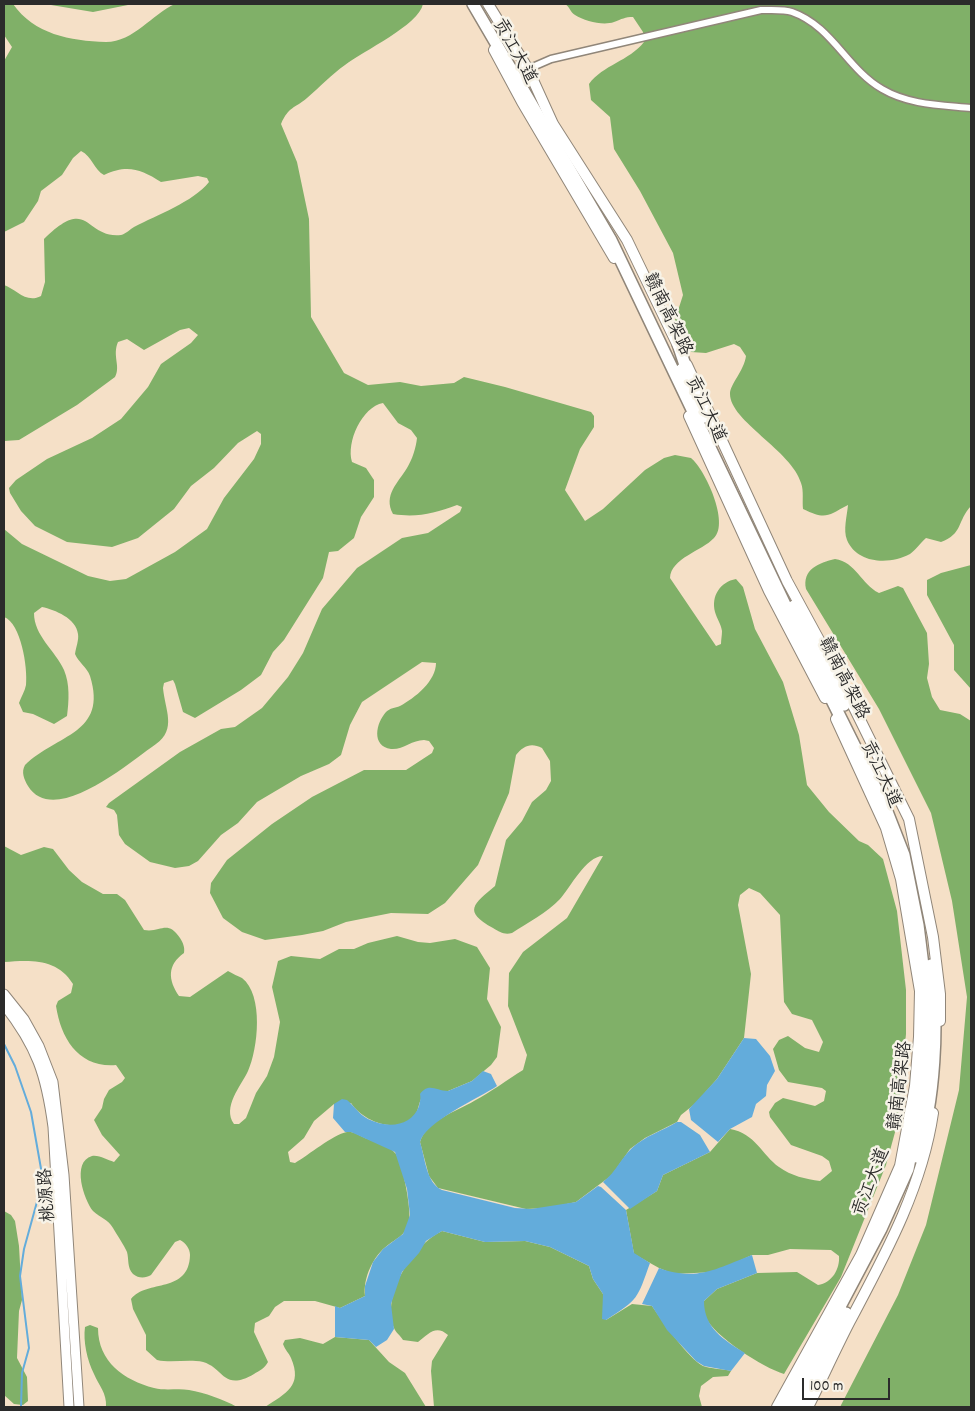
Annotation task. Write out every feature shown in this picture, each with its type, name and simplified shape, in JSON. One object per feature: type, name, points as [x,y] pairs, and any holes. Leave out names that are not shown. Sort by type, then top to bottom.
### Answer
[{"type":"highway","name":"赣南高架路","points":[[473,4],[611,240],[832,680],[899,820],[912,860],[923,912],[933,981],[934,1024],[931,1080],[922,1140],[907,1189],[885,1239],[812,1370],[782,1404]]},
{"type":"highway","name":"赣南高架路","points":[[480,4],[616,236],[691,396]]},
{"type":"highway","points":[[678,344],[691,396]]},
{"type":"highway","points":[[660,354],[691,396]]},
{"type":"highway","name":"赣南高架路","points":[[805,1406],[812,1370]]},
{"type":"main road","name":"贡江大道","points":[[466,4],[610,250],[769,591],[834,715],[886,828],[901,879],[920,991],[915,1086],[900,1166],[861,1255],[782,1404]]},
{"type":"main road","name":"贡江大道","points":[[488,4],[528,69],[553,124],[627,240],[678,344],[787,581],[837,673],[909,819],[933,937],[940,994],[936,1088],[930,1134],[903,1216],[805,1406]]},
{"type":"main road","name":"桃源路","points":[[4,994],[24,1019],[39,1046],[53,1082],[63,1167],[79,1407]]},
{"type":"main road","name":"桃源路","points":[[4,1005],[33,1048],[48,1091],[53,1127],[69,1407]]},
{"type":"street","points":[[528,69],[551,59],[762,10],[791,11],[828,35],[880,88],[899,97],[926,104],[971,108]]},
{"type":"green space","points":[[179,3],[423,4],[412,20],[340,69],[289,111],[281,124],[297,162],[309,219],[311,317],[344,373],[368,385],[400,382],[421,386],[454,383],[464,377],[591,412],[594,416],[594,427],[580,449],[565,490],[585,521],[603,509],[645,470],[664,458],[675,455],[691,458],[703,473],[714,496],[719,521],[718,531],[709,543],[681,560],[672,571],[670,578],[716,646],[721,644],[722,631],[714,606],[716,595],[725,583],[736,579],[743,587],[755,629],[783,682],[799,735],[807,785],[829,812],[859,841],[868,845],[883,859],[897,911],[906,990],[906,1034],[897,1125],[886,1165],[841,1277],[784,1374],[752,1358],[718,1333],[705,1316],[704,1301],[717,1289],[757,1273],[797,1272],[818,1285],[823,1284],[834,1275],[838,1266],[839,1256],[831,1250],[790,1249],[768,1255],[752,1255],[715,1272],[674,1274],[634,1254],[626,1210],[657,1191],[663,1175],[710,1152],[730,1129],[746,1135],[773,1162],[794,1175],[820,1181],[832,1171],[829,1161],[822,1156],[791,1145],[770,1117],[769,1112],[775,1103],[783,1098],[815,1106],[824,1101],[826,1091],[822,1088],[788,1082],[779,1070],[773,1049],[779,1040],[788,1036],[805,1048],[819,1052],[823,1042],[812,1020],[792,1014],[784,1002],[780,915],[760,893],[749,888],[740,895],[738,905],[751,974],[744,1038],[717,1079],[696,1103],[681,1115],[677,1122],[645,1138],[630,1149],[612,1175],[576,1202],[548,1208],[526,1209],[438,1188],[429,1176],[420,1142],[423,1135],[435,1122],[487,1094],[523,1070],[527,1055],[508,1006],[509,973],[523,952],[567,918],[603,856],[591,861],[579,873],[555,904],[512,933],[498,931],[483,922],[474,912],[474,907],[481,898],[495,886],[506,840],[522,821],[532,802],[546,790],[551,781],[550,761],[542,748],[531,745],[521,749],[516,755],[509,793],[478,865],[445,903],[428,914],[391,913],[346,922],[323,931],[302,935],[265,940],[242,932],[223,918],[210,893],[211,883],[227,860],[272,824],[312,797],[364,770],[406,770],[432,753],[434,748],[429,741],[420,740],[400,748],[391,749],[380,744],[377,734],[380,722],[386,712],[406,703],[418,694],[429,682],[436,663],[422,662],[362,702],[350,725],[341,755],[329,764],[301,776],[257,802],[238,823],[221,835],[198,861],[189,866],[175,868],[150,862],[125,844],[119,835],[117,815],[114,810],[106,807],[180,752],[221,729],[235,727],[262,708],[288,677],[303,653],[322,609],[357,568],[402,538],[428,533],[460,512],[462,507],[457,505],[426,514],[393,514],[390,507],[391,495],[411,461],[417,438],[411,430],[398,423],[383,403],[368,411],[362,418],[357,426],[351,445],[352,462],[366,468],[374,480],[374,497],[361,517],[354,538],[338,551],[329,552],[323,578],[284,640],[273,652],[261,675],[241,690],[195,718],[183,712],[173,680],[164,683],[168,725],[162,738],[129,764],[92,788],[73,796],[55,800],[40,797],[25,781],[23,770],[25,765],[76,731],[86,721],[92,710],[94,695],[89,673],[75,654],[78,639],[76,628],[69,619],[53,610],[42,607],[34,613],[35,621],[41,636],[66,675],[68,693],[67,716],[54,724],[33,714],[23,712],[19,703],[26,685],[26,668],[22,647],[15,628],[4,617],[4,529],[22,544],[88,576],[110,581],[126,579],[175,552],[207,529],[224,498],[254,459],[261,444],[261,434],[257,431],[238,443],[214,468],[191,486],[174,509],[138,538],[112,547],[67,542],[35,526],[21,511],[10,493],[9,488],[16,480],[47,459],[92,438],[121,419],[148,387],[161,364],[191,343],[198,335],[189,328],[180,330],[144,350],[127,339],[118,342],[116,347],[117,373],[115,377],[77,405],[19,440],[4,441],[4,285],[26,297],[36,298],[41,296],[45,282],[44,239],[59,226],[70,220],[79,219],[109,234],[125,234],[134,227],[194,196],[209,182],[207,178],[198,176],[161,182],[140,171],[127,169],[104,175],[88,156],[81,151],[73,158],[62,175],[41,191],[38,201],[24,222],[4,232],[4,61],[12,47],[4,35],[4,4],[13,4],[31,22],[54,34],[79,40],[106,42],[116,41],[134,33],[167,9]]},
{"type":"green space","points":[[45,4],[133,4],[93,12]]},
{"type":"green space","points":[[565,4],[971,4],[971,506],[956,531],[948,539],[941,542],[926,538],[910,554],[902,558],[884,561],[875,560],[858,554],[847,540],[845,527],[848,505],[826,515],[817,515],[803,509],[802,486],[795,471],[775,448],[750,426],[733,404],[730,394],[732,386],[743,367],[746,356],[740,347],[734,344],[706,353],[691,352],[675,320],[683,295],[673,253],[640,191],[614,149],[610,117],[591,100],[589,84],[601,72],[638,48],[644,42],[643,32],[633,17],[610,23],[594,22],[575,15]]},
{"type":"green space","points":[[835,559],[848,564],[867,584],[879,593],[898,586],[903,588],[927,633],[929,664],[927,678],[932,697],[940,710],[960,714],[971,721],[971,1407],[840,1407],[898,1295],[926,1225],[959,1090],[967,997],[952,901],[931,813],[879,709],[806,589],[805,582],[809,572],[818,565]]},
{"type":"green space","points":[[971,565],[971,689],[954,670],[954,645],[927,595],[927,580],[941,573]]},
{"type":"green space","points":[[4,846],[21,855],[44,847],[53,849],[69,870],[82,882],[103,894],[117,894],[125,900],[144,930],[167,928],[175,932],[184,945],[184,953],[174,963],[171,973],[171,979],[179,996],[190,997],[228,971],[242,978],[249,986],[254,997],[256,1009],[256,1036],[252,1061],[231,1104],[230,1111],[234,1124],[239,1124],[246,1118],[256,1093],[267,1076],[274,1057],[280,1022],[272,987],[278,961],[291,956],[320,959],[339,949],[354,949],[368,943],[397,936],[418,942],[430,943],[455,939],[477,947],[490,968],[487,999],[501,1027],[497,1057],[491,1065],[472,1081],[421,1099],[416,1114],[409,1121],[401,1124],[382,1124],[373,1121],[364,1116],[351,1103],[334,1104],[314,1121],[304,1138],[288,1152],[290,1162],[295,1163],[335,1137],[347,1132],[354,1133],[390,1148],[399,1159],[404,1177],[410,1218],[403,1234],[383,1250],[374,1261],[367,1275],[365,1296],[340,1308],[315,1301],[284,1301],[275,1307],[269,1316],[255,1323],[254,1332],[268,1362],[254,1374],[235,1381],[228,1379],[212,1366],[205,1363],[157,1360],[146,1350],[146,1335],[133,1309],[131,1299],[147,1289],[175,1281],[183,1276],[188,1267],[189,1251],[186,1244],[182,1241],[175,1242],[151,1275],[142,1278],[135,1276],[128,1263],[127,1252],[113,1228],[93,1211],[86,1199],[81,1182],[81,1173],[82,1166],[86,1160],[95,1156],[114,1162],[120,1155],[102,1135],[94,1120],[102,1108],[109,1090],[125,1078],[116,1065],[103,1065],[92,1062],[74,1049],[67,1040],[58,1018],[56,1006],[58,1001],[71,993],[73,984],[67,976],[59,969],[43,962],[4,962]]},
{"type":"green space","points":[[4,1211],[11,1215],[15,1221],[19,1246],[22,1300],[19,1311],[17,1358],[27,1377],[28,1401],[23,1405],[14,1404],[4,1395]]},
{"type":"green space","points":[[442,1231],[485,1242],[525,1241],[550,1247],[589,1266],[593,1279],[603,1294],[606,1320],[632,1304],[652,1306],[676,1339],[697,1362],[706,1367],[731,1371],[728,1376],[713,1377],[701,1386],[699,1396],[702,1407],[434,1407],[432,1361],[448,1335],[440,1330],[436,1330],[418,1342],[403,1340],[394,1328],[391,1315],[392,1301],[402,1272],[420,1247]]},
{"type":"green space","points":[[90,1325],[98,1328],[99,1340],[108,1360],[115,1368],[133,1380],[158,1389],[185,1389],[201,1393],[237,1407],[106,1407],[104,1394],[92,1369],[86,1350],[85,1327]]},
{"type":"green space","points":[[335,1337],[369,1340],[389,1362],[405,1373],[426,1407],[265,1407],[286,1393],[294,1382],[294,1368],[283,1344],[285,1340],[300,1338],[323,1344]]},
{"type":"water","points":[[744,1038],[756,1039],[770,1056],[775,1071],[767,1085],[766,1096],[756,1104],[752,1117],[730,1129],[718,1142],[691,1120],[689,1109],[717,1079]]},
{"type":"water","points":[[483,1071],[491,1074],[497,1086],[432,1126],[424,1134],[420,1142],[429,1176],[433,1182],[442,1190],[515,1208],[531,1209],[576,1202],[598,1186],[601,1187],[626,1210],[634,1253],[650,1263],[636,1297],[606,1320],[602,1319],[603,1294],[593,1279],[589,1266],[550,1247],[525,1241],[485,1242],[442,1231],[426,1241],[419,1253],[402,1272],[391,1304],[394,1329],[387,1340],[376,1347],[369,1340],[335,1337],[335,1306],[340,1308],[365,1296],[365,1286],[373,1262],[383,1249],[403,1234],[410,1215],[407,1189],[395,1152],[351,1132],[345,1132],[333,1118],[334,1104],[342,1099],[347,1100],[368,1119],[382,1124],[397,1124],[410,1119],[415,1113],[419,1106],[420,1094],[426,1088],[448,1091],[472,1081]]},
{"type":"water","points":[[677,1122],[681,1122],[700,1135],[710,1152],[663,1175],[657,1191],[630,1209],[603,1182],[637,1144]]},
{"type":"water","points":[[752,1255],[757,1273],[717,1289],[704,1301],[707,1319],[711,1326],[723,1338],[745,1353],[731,1371],[704,1366],[696,1361],[667,1330],[652,1306],[642,1304],[659,1268],[685,1274],[707,1272]]},
{"type":"waterway","points":[[4,1044],[15,1066],[31,1112],[43,1180],[24,1249],[20,1276],[29,1348],[22,1373],[21,1407]]}]
